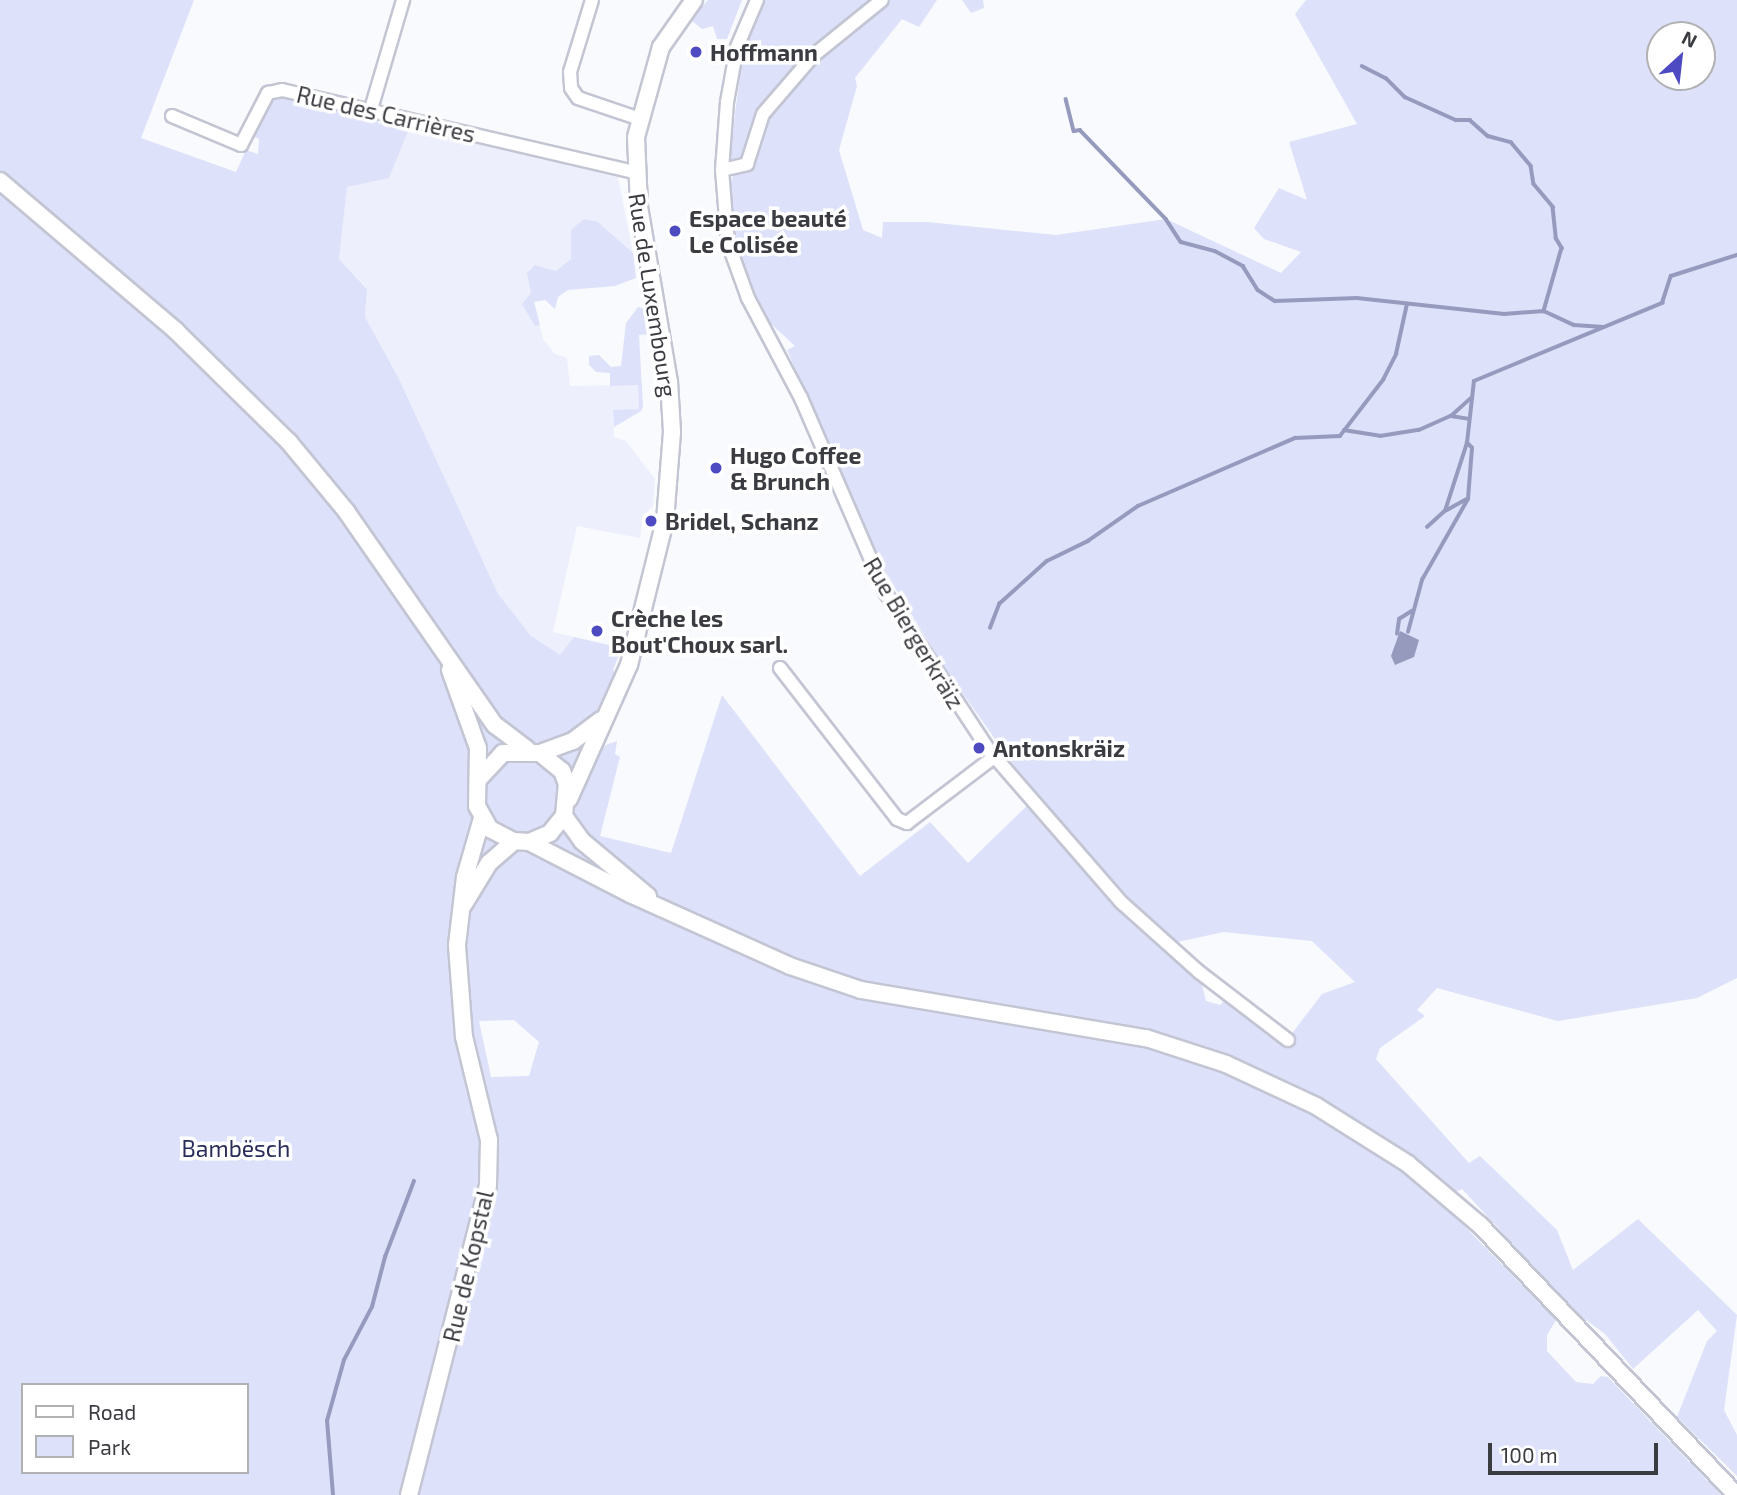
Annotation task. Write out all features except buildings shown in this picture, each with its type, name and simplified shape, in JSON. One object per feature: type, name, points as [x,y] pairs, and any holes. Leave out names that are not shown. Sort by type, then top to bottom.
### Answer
[{"type":"main road","name":"Rue de Luxembourg","points":[[569,799],[603,719],[618,693],[642,622],[665,521],[671,459],[665,338],[635,172],[637,118],[661,47],[694,0]]},
{"type":"main road","points":[[0,181],[176,331],[289,442],[345,510],[495,725],[562,771],[569,799],[564,816],[550,833],[521,841]]},
{"type":"main road","points":[[443,651],[478,748],[477,806],[490,829],[790,966],[861,990],[1106,1029],[1180,1048],[1267,1082],[1366,1134],[1408,1164],[1480,1225],[1736,1495]]},
{"type":"main road","name":"Rue de Luxembourg","points":[[533,751],[573,741],[603,719]]},
{"type":"main road","points":[[479,779],[493,760],[533,751]]},
{"type":"main road","points":[[564,816],[582,841],[659,905]]},
{"type":"main road","name":"Rue de Kopstal","points":[[409,1495],[488,1185],[489,1140],[464,1037],[458,983],[461,909],[482,818]]},
{"type":"main road","name":"Rue de Kopstal","points":[[461,909],[489,863],[521,841]]},
{"type":"street","points":[[370,109],[403,0]]},
{"type":"street","points":[[592,0],[570,72],[571,88],[578,98],[637,118]]},
{"type":"street","name":"Rue Biergerkräiz","points":[[757,0],[737,47],[722,170],[728,243],[735,270],[801,398],[860,545],[885,592],[994,757],[1121,902],[1199,972],[1288,1040]]},
{"type":"street","points":[[722,170],[747,164],[763,114],[814,55],[882,0]]},
{"type":"street","name":"Rue des Carrières","points":[[172,116],[241,145],[260,103],[274,90],[370,109],[635,172]]},
{"type":"street","points":[[780,668],[897,819],[907,823],[994,757]]},
{"type":"shaded area","points":[[410,127],[618,177],[633,253],[598,222],[571,230],[571,259],[556,271],[535,265],[532,293],[543,339],[555,354],[567,358],[570,386],[638,385],[639,409],[613,411],[614,437],[626,441],[655,479],[653,506],[643,516],[640,538],[577,526],[553,632],[574,637],[560,656],[531,636],[497,594],[398,377],[365,317],[367,288],[339,259],[347,187],[389,178]]},
{"type":"shaded area","points":[[1400,631],[1419,640],[1414,657],[1395,665],[1391,656]]},
{"type":"green space","name":"Bambësch","points":[[0,0],[194,0],[141,138],[236,172],[246,150],[258,154],[259,139],[252,136],[270,95],[281,93],[375,116],[379,124],[390,118],[407,122],[410,127],[389,178],[347,187],[339,259],[367,289],[365,317],[398,377],[498,594],[531,636],[560,655],[574,637],[622,648],[613,670],[621,685],[591,764],[603,746],[617,741],[615,754],[620,757],[600,836],[671,853],[722,695],[860,876],[930,822],[968,863],[1036,797],[942,664],[886,573],[787,350],[795,346],[769,322],[754,298],[735,239],[727,186],[738,169],[729,162],[743,51],[765,0],[937,0],[919,27],[902,19],[855,78],[857,86],[839,150],[863,230],[882,238],[883,222],[927,222],[1056,235],[1166,219],[1281,273],[1301,252],[1264,239],[1254,228],[1279,188],[1307,200],[1289,142],[1357,124],[1295,14],[1306,0],[1737,0],[1737,978],[1697,998],[1558,1021],[1437,988],[1417,1010],[1425,1016],[1380,1048],[1376,1059],[1469,1163],[1480,1156],[1557,1230],[1573,1270],[1638,1219],[1737,1315],[1724,1410],[1737,1435],[1737,1476],[1677,1417],[1707,1341],[1717,1331],[1698,1310],[1633,1369],[1605,1334],[1577,1313],[1462,1189],[1439,1200],[1556,1320],[1547,1335],[1547,1351],[1576,1382],[1593,1384],[1601,1376],[1608,1377],[1721,1495],[0,1495]],"holes":[[[1224,932],[1312,941],[1355,982],[1322,994],[1287,1040],[1230,995],[1220,1005],[1206,1001],[1199,972],[1168,944]],[[514,1020],[539,1042],[529,1076],[491,1077],[479,1021]]]},
{"type":"green space","points":[[708,0],[742,0],[727,39],[717,39],[713,26],[702,29],[691,20]]},
{"type":"green space","points":[[962,0],[983,0],[984,8],[971,13]]},
{"type":"green space","points":[[584,219],[598,222],[633,253],[636,278],[615,286],[568,290],[558,297],[555,309],[545,300],[534,302],[540,325],[535,326],[522,304],[531,293],[527,273],[535,265],[556,271],[571,259],[571,230]]},
{"type":"green space","points":[[638,307],[649,310],[650,334],[639,335],[643,406],[641,411],[614,427],[613,410],[639,409],[638,385],[610,386],[610,373],[596,372],[589,365],[589,356],[599,355],[611,367],[621,366],[626,323]]},
{"type":"waterway","points":[[1362,66],[1386,78],[1405,97],[1456,120],[1470,120],[1488,136],[1511,142],[1531,166],[1534,184],[1553,207],[1556,238],[1562,248],[1544,311]]},
{"type":"waterway","points":[[1066,99],[1074,131],[1080,130],[1166,219],[1181,242],[1215,251],[1243,266],[1258,290],[1275,301],[1357,298],[1504,314],[1544,311],[1574,325],[1603,327]]},
{"type":"waterway","points":[[1427,527],[1445,511],[1467,443],[1474,381],[1662,303],[1671,276],[1737,255]]},
{"type":"waterway","points":[[990,628],[999,604],[1047,561],[1088,541],[1138,506],[1295,438],[1340,436],[1383,380],[1396,354],[1407,304]]},
{"type":"waterway","points":[[1344,430],[1380,436],[1419,430],[1451,416],[1472,397]]},
{"type":"waterway","points":[[1451,416],[1469,419]]},
{"type":"waterway","points":[[1408,632],[1422,580],[1468,499],[1472,448],[1467,443]]},
{"type":"waterway","points":[[1447,510],[1465,500]]},
{"type":"waterway","points":[[1397,634],[1399,619],[1412,611]]},
{"type":"waterway","points":[[333,1495],[327,1421],[344,1360],[372,1307],[385,1257],[414,1181]]},
{"type":"place","name":"Hoffmann","points":[[696,52]]},
{"type":"place","name":"Espace beauté Le Colisée","points":[[675,231]]},
{"type":"place","name":"Hugo Coffee & Brunch","points":[[716,468]]},
{"type":"place","name":"Bridel, Schanz","points":[[651,521]]},
{"type":"place","name":"Crèche les Bout'Choux sarl.","points":[[597,631]]},
{"type":"place","name":"Antonskräiz","points":[[979,748]]}]
